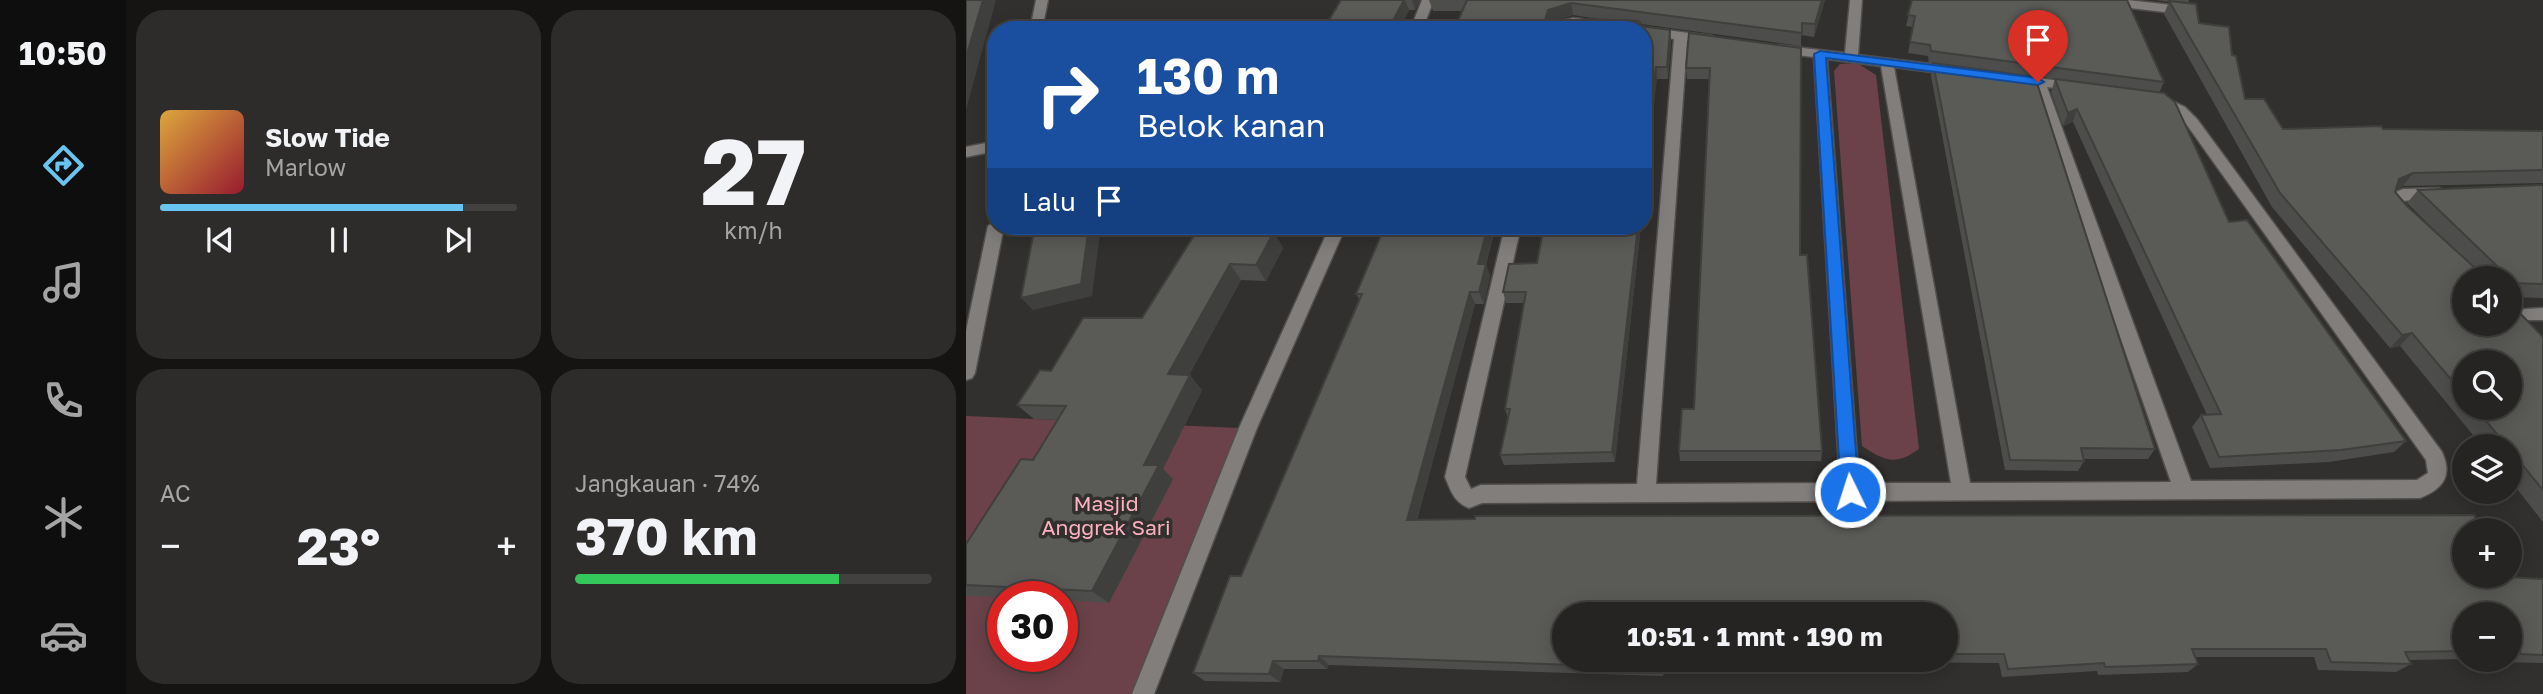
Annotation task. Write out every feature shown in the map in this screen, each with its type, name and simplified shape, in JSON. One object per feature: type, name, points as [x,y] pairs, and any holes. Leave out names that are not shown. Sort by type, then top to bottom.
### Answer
[{"type":"street","points":[[1038,21],[1042,0]]},
{"type":"street","points":[[1420,21],[1428,0]]},
{"type":"street","points":[[1851,58],[1856,0]]},
{"type":"street","points":[[2096,0],[2195,11]]},
{"type":"street","points":[[1652,32],[1731,43]]},
{"type":"street","points":[[1646,494],[1681,36]]},
{"type":"street","points":[[1769,47],[1969,73]]},
{"type":"street","points":[[1820,54],[1850,492]]},
{"type":"street","points":[[1887,63],[1962,491]]},
{"type":"street","points":[[1997,76],[2093,89]]},
{"type":"street","points":[[2038,82],[2184,490]]},
{"type":"street","points":[[1511,235],[1455,477],[1461,492],[1469,499],[1481,494],[2420,489],[2438,477],[2435,457],[2192,122],[2172,105],[2148,96]]},
{"type":"street","points":[[966,152],[987,148]]},
{"type":"street","points":[[2413,223],[2395,204],[2396,198],[2403,194],[2454,192]]},
{"type":"street","points":[[966,373],[994,235]]},
{"type":"street","points":[[1143,694],[1248,428],[1334,235]]},
{"type":"street","points":[[2522,314],[2543,314]]},
{"type":"street","points":[[2522,325],[2528,331]]},
{"type":"green space","points":[[1857,63],[1876,75],[1919,449],[1903,458],[1890,460],[1862,446],[1834,71],[1840,64]]},
{"type":"green space","name":"Masjid Anggrek Sari","points":[[966,416],[1239,428],[1139,694],[966,694]]},
{"type":"building","points":[[966,0],[983,0],[966,57]]},
{"type":"building","points":[[1341,0],[1404,0],[1393,21],[1328,21]]},
{"type":"building","points":[[1467,0],[1822,0],[1815,24],[1802,23],[1802,33],[1571,3],[1548,10],[1545,21],[1458,21]]},
{"type":"building","points":[[1912,0],[2127,0],[2164,82],[1931,51],[1930,45],[1910,42],[1915,16],[1908,15]]},
{"type":"building","points":[[2169,1],[2196,4],[2199,23],[2229,27],[2232,55],[2236,56],[2245,99],[2264,99],[2283,129],[2381,126],[2383,129],[2543,131],[2543,170],[2413,173],[2399,179],[2395,192],[2473,266],[2452,266],[2452,336],[2522,336],[2522,315],[2543,337],[2543,490],[2522,465],[2522,434],[2497,434],[2485,420],[2522,420],[2522,350],[2452,350],[2452,381],[2412,333],[2402,335],[2280,193]]},
{"type":"building","points":[[1584,19],[1639,21],[1584,21]]},
{"type":"building","points":[[1652,28],[1670,30],[1667,67],[1656,67],[1652,101]]},
{"type":"building","points":[[1689,33],[1801,48],[1800,255],[1807,255],[1822,451],[1679,451],[1682,409],[1694,409],[1710,68],[1686,68]]},
{"type":"building","points":[[1933,63],[2035,77],[2155,449],[2081,448],[2084,461],[2010,460]]},
{"type":"building","points":[[2055,79],[2164,93],[2175,102],[2229,222],[2247,220],[2406,441],[2341,450],[2219,457],[2201,415],[2221,414],[2077,109],[2068,113]]},
{"type":"building","points":[[2543,185],[2543,284],[2522,283],[2522,266],[2489,266],[2496,265],[2418,190]]},
{"type":"building","points":[[1033,235],[1088,235],[1081,284],[1021,298]]},
{"type":"building","points":[[1194,235],[1272,235],[1256,265],[1230,264],[1168,374],[1190,375],[1144,465],[1159,465],[1092,591],[1078,590],[1078,581],[987,581],[987,586],[966,585],[966,544],[1021,459],[1033,460],[1066,406],[1017,405],[1040,370],[1051,371],[1083,318],[1142,318]]},
{"type":"building","points":[[1381,235],[1486,235],[1478,264],[1486,264],[1479,292],[1470,292],[1407,520],[1475,519],[1475,516],[2474,515],[2476,518],[2452,518],[2452,588],[2522,588],[2522,578],[2543,579],[2543,655],[2522,654],[2522,602],[2452,602],[2452,651],[2405,652],[2411,664],[2331,662],[2326,649],[2192,649],[2198,664],[2105,667],[2104,663],[2008,669],[2004,654],[1958,654],[1958,602],[1552,602],[1552,664],[1319,656],[1318,661],[1273,661],[1269,674],[1193,673],[1230,576],[1241,576],[1362,294],[1356,294]]},
{"type":"building","points":[[1542,235],[1637,235],[1612,452],[1500,455],[1510,409],[1505,409],[1526,292],[1503,292],[1509,264],[1537,263]]},
{"type":"route","points":[[1850,492],[1820,54],[2038,82]]}]
